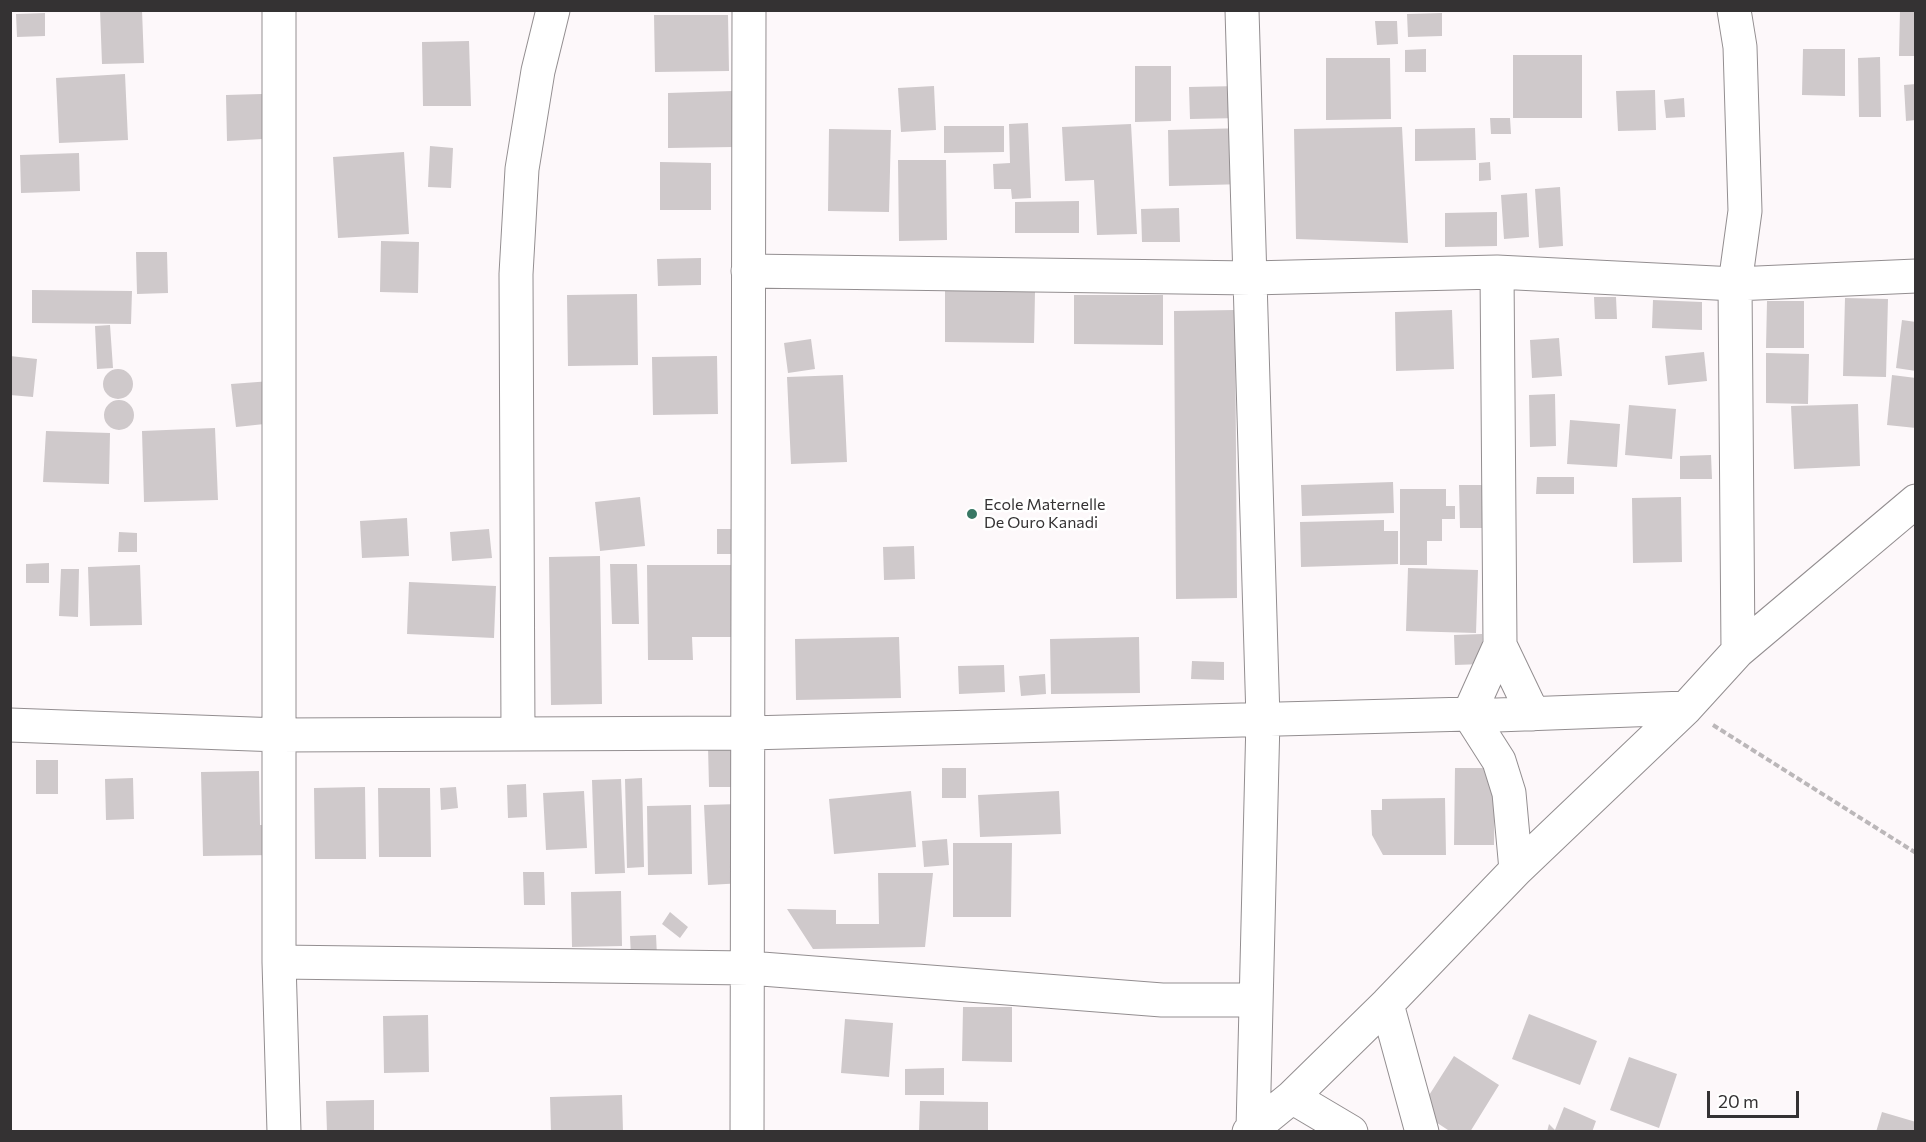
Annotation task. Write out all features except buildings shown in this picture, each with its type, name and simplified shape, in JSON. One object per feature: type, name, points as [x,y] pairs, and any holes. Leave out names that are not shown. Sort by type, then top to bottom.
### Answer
[{"type":"street","points":[[279,10],[279,963],[284,1131]]},
{"type":"street","points":[[518,734],[516,274],[522,169],[538,71],[553,10]]},
{"type":"street","points":[[747,1131],[749,10]]},
{"type":"street","points":[[1242,10],[1263,719],[1251,1130]]},
{"type":"street","points":[[1734,10],[1740,47],[1745,211],[1735,284],[1738,651]]},
{"type":"street","points":[[748,272],[1251,278],[1497,272],[1735,284],[1916,276]]},
{"type":"street","points":[[1469,714],[1500,645],[1497,272]]},
{"type":"street","points":[[1251,1130],[1292,1097],[1387,1004],[1516,870],[1686,708],[1738,651],[1916,501]]},
{"type":"street","points":[[1500,645],[1533,714]]},
{"type":"street","points":[[10,725],[279,735],[749,733],[1533,714],[1686,708]]},
{"type":"street","points":[[1469,714],[1499,761],[1506,782],[1516,870]]},
{"type":"street","points":[[279,963],[749,968],[1162,1000],[1256,1000]]},
{"type":"street","points":[[1387,1004],[1422,1131]]},
{"type":"street","points":[[1292,1097],[1351,1131]]},
{"type":"path","points":[[1686,708],[1916,853]]},
{"type":"place","name":"Ecole Maternelle De Ouro Kanadi","points":[[972,514]]}]
